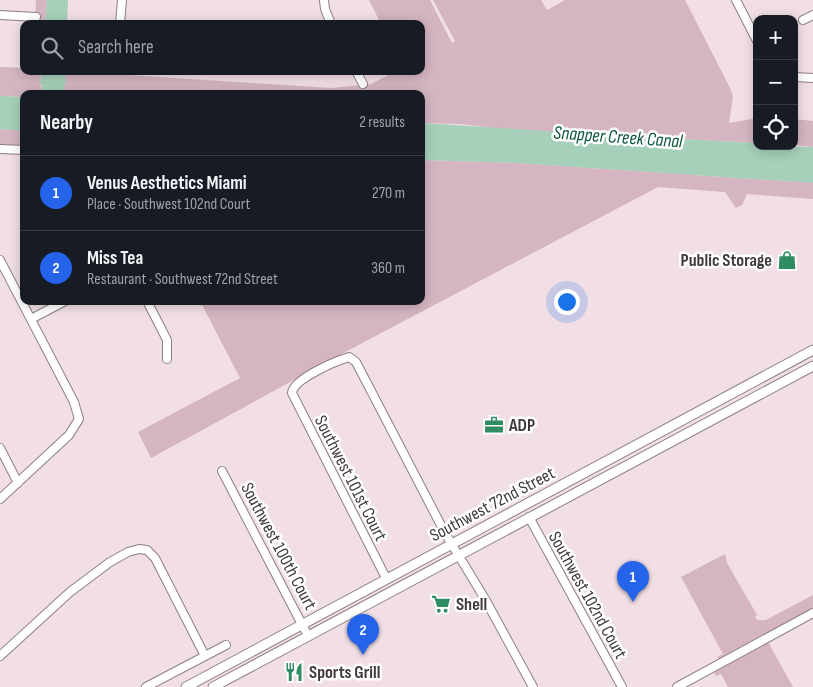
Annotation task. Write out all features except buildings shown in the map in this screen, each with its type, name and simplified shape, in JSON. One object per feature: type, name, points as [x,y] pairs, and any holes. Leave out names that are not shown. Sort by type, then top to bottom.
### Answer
[{"type":"main road","name":"Southwest 72nd Street","points":[[186,687],[813,350]]},
{"type":"main road","name":"Southwest 72nd Street","points":[[216,686],[813,366]]},
{"type":"main road","points":[[746,386],[753,398]]},
{"type":"main road","points":[[630,464],[643,447],[645,440]]},
{"type":"main road","points":[[212,672],[216,686]]},
{"type":"street","points":[[120,20],[122,0]]},
{"type":"street","points":[[324,0],[325,10],[329,20]]},
{"type":"street","points":[[736,0],[753,33]]},
{"type":"street","points":[[0,14],[36,17]]},
{"type":"street","points":[[803,20],[813,15]]},
{"type":"street","points":[[358,75],[363,84]]},
{"type":"street","points":[[798,77],[813,78]]},
{"type":"street","points":[[0,149],[20,150]]},
{"type":"street","points":[[0,260],[20,298]]},
{"type":"street","points":[[0,499],[69,435],[79,421],[74,402],[24,305]]},
{"type":"street","points":[[31,319],[57,305]]},
{"type":"street","points":[[149,305],[167,340],[167,358]]},
{"type":"street","name":"Southwest 101st Court","points":[[386,578],[295,402],[292,390],[300,380],[327,366],[346,358],[353,358],[452,544]]},
{"type":"street","points":[[0,448],[18,483]]},
{"type":"street","name":"Southwest 100th Court","points":[[222,471],[308,636]]},
{"type":"street","name":"Southwest 102nd Court","points":[[529,518],[622,687]]},
{"type":"street","points":[[452,544],[533,687]]},
{"type":"street","points":[[0,656],[88,578],[128,552],[139,549],[147,550],[155,558],[205,656]]},
{"type":"street","points":[[677,687],[813,613]]},
{"type":"street","points":[[146,687],[226,645]]},
{"type":"shaded area","points":[[36,0],[47,0],[45,20],[35,20]]},
{"type":"shaded area","points":[[369,0],[430,0],[452,43],[455,41],[433,0],[541,0],[547,10],[565,0],[685,0],[731,90],[733,97],[729,123],[753,119],[753,143],[510,130],[460,124],[425,123],[425,90],[62,90],[64,75],[127,75],[331,88],[371,84],[388,75],[425,75],[425,20],[379,20]]},
{"type":"shaded area","points":[[0,67],[20,68],[20,75],[41,75],[41,90],[20,90],[20,97],[0,96]]},
{"type":"shaded area","points":[[798,119],[813,121],[813,147],[798,145]]},
{"type":"shaded area","points":[[0,129],[20,131],[20,146],[0,144]]},
{"type":"shaded area","points":[[425,160],[517,163],[813,183],[813,199],[747,194],[742,205],[736,208],[725,192],[658,187],[349,350],[151,458],[138,432],[240,378],[202,305],[425,305]]},
{"type":"shaded area","points":[[725,554],[727,563],[757,615],[755,617],[757,620],[766,620],[813,595],[813,610],[721,660],[717,657],[723,654],[681,577]]},
{"type":"shaded area","points":[[768,642],[793,687],[728,687],[721,674],[716,676],[714,671]]},
{"type":"water","points":[[47,0],[68,0],[67,20],[45,20]]},
{"type":"water","points":[[41,75],[65,75],[66,80],[63,90],[41,90],[42,85],[40,83]]},
{"type":"water","points":[[0,96],[20,97],[20,131],[0,129]]},
{"type":"water","name":"Snapper Creek Canal","points":[[425,123],[753,143],[753,150],[798,150],[798,147],[813,147],[813,183],[517,163],[425,160]]},
{"type":"place","name":"Public Storage","points":[[787,260]]},
{"type":"place","name":"ADP","points":[[494,425]]},
{"type":"place","name":"Venus Aesthetics Miami","points":[[633,602]]},
{"type":"place","name":"Shell","points":[[441,604]]},
{"type":"place","name":"Miss Tea","points":[[363,655]]},
{"type":"place","name":"Sports Grill","points":[[294,672]]}]
